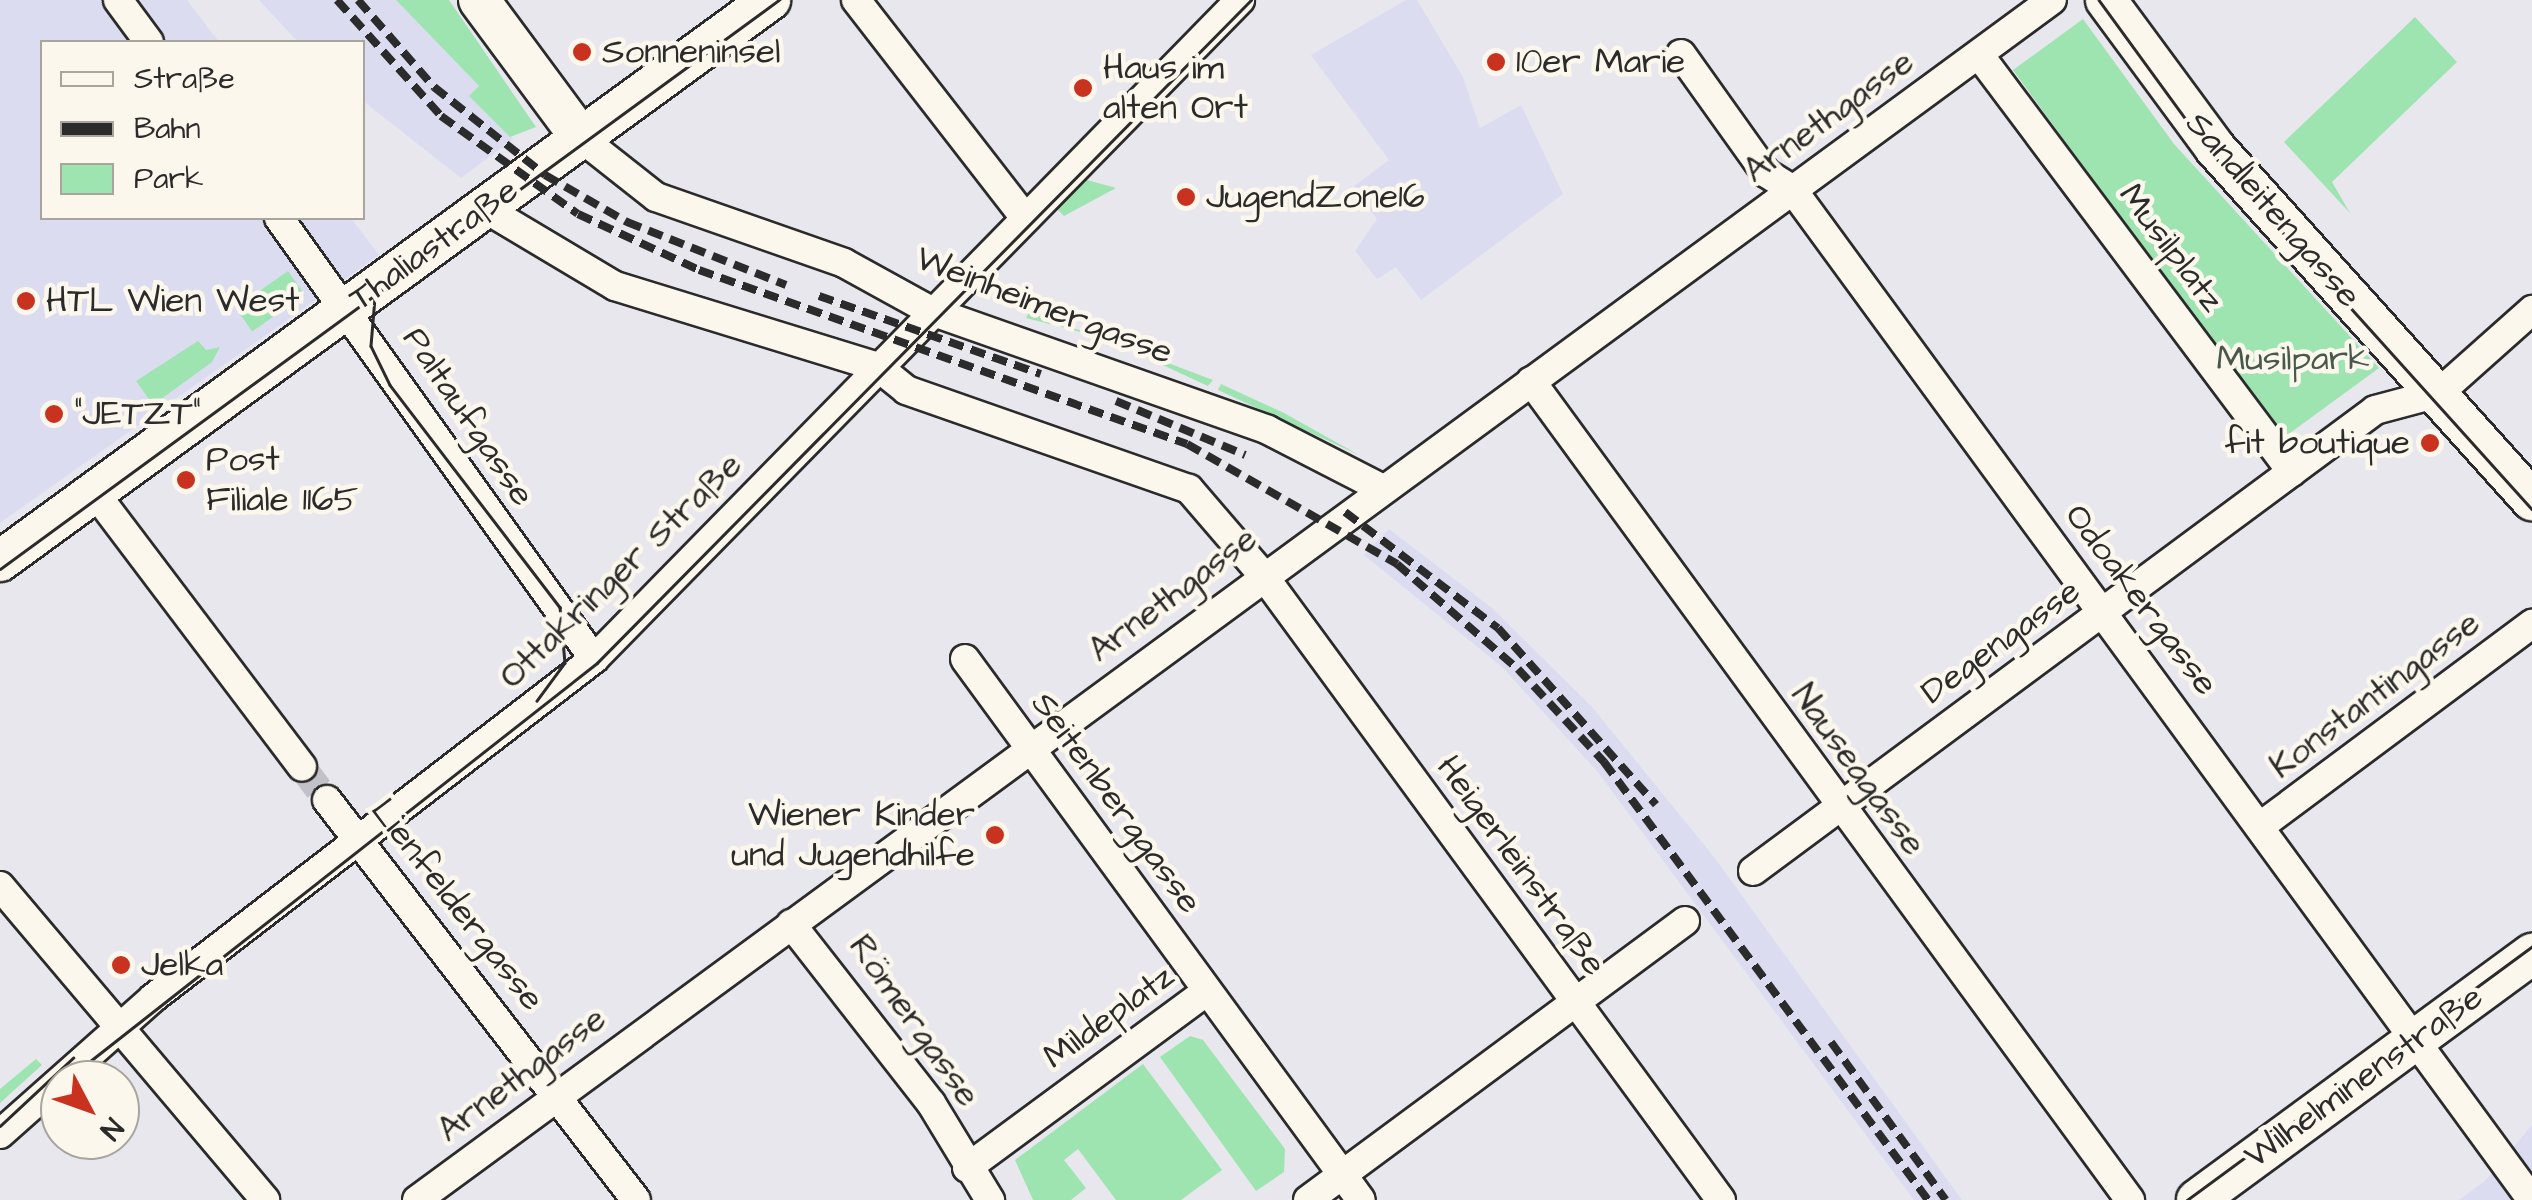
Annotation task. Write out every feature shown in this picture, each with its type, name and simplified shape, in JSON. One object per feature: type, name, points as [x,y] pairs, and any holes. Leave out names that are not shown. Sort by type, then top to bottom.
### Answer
[{"type":"main road","points":[[479,0],[581,138]]},
{"type":"main road","name":"Thaliastraße","points":[[0,561],[770,0]]},
{"type":"main road","name":"Sandleitengasse","points":[[2106,0],[2215,148],[2532,500]]},
{"type":"main road","name":"Wilhelminenstraße","points":[[2197,1200],[2532,954]]},
{"type":"street","points":[[118,0],[148,40]]},
{"type":"street","points":[[856,0],[1025,218]]},
{"type":"street","name":"Ottakringer Straße","points":[[0,1134],[117,1028],[594,658],[882,369],[931,310],[1240,0]]},
{"type":"street","points":[[1980,56],[2052,0]]},
{"type":"street","name":"Odoakergasse","points":[[1681,54],[1766,172],[1792,189],[2102,614],[2262,825],[2532,1200]]},
{"type":"street","name":"Arnethgasse","points":[[417,1200],[1380,487],[1980,56]]},
{"type":"street","name":"Musilplatz","points":[[1980,56],[2292,472]]},
{"type":"street","name":"Weinheimergasse","points":[[581,138],[635,188],[844,262],[931,310],[1268,430],[1380,487]]},
{"type":"street","points":[[496,215],[615,286],[882,369],[906,390],[1176,480],[1263,575]]},
{"type":"street","name":"Paltaufgasse","points":[[281,220],[348,308],[594,658]]},
{"type":"street","points":[[2292,472],[2375,410],[2439,393],[2532,310]]},
{"type":"street","name":"Nauseagasse","points":[[1530,381],[1838,808],[2130,1200]]},
{"type":"street","name":"Degengasse","points":[[1753,871],[2292,472]]},
{"type":"street","points":[[95,493],[302,766]]},
{"type":"street","name":"Heigerleinstraße","points":[[1263,575],[1720,1200]]},
{"type":"street","name":"Konstantingasse","points":[[2262,825],[2532,624]]},
{"type":"street","name":"Seitenberggasse","points":[[965,659],[1206,992]]},
{"type":"street","name":"Lienfeldergasse","points":[[327,800],[558,1094],[636,1200]]},
{"type":"street","points":[[0,886],[265,1200]]},
{"type":"street","points":[[1308,1200],[1685,921]]},
{"type":"street","name":"Römergasse","points":[[791,924],[931,1103],[967,1168]]},
{"type":"street","name":"Mildeplatz","points":[[967,1168],[1206,992],[1342,1175]]},
{"type":"street","points":[[967,1168],[990,1200]]},
{"type":"street","points":[[1342,1175],[1361,1200]]},
{"type":"shaded area","points":[[0,0],[187,0],[217,40],[40,40],[40,220],[353,220],[379,255],[0,523]]},
{"type":"shaded area","points":[[259,0],[396,0],[479,86],[470,97],[513,139],[461,178],[365,103],[365,40],[296,40]]},
{"type":"shaded area","points":[[1406,0],[1417,0],[1463,77],[1480,128],[1521,105],[1563,194],[1421,300],[1396,267],[1377,279],[1355,251],[1377,219],[1353,187],[1389,160],[1311,55]]},
{"type":"shaded area","points":[[1389,529],[1492,608],[1592,707],[1714,857],[1962,1200],[1914,1200],[1597,771],[1502,667],[1364,555]]},
{"type":"shaded area","points":[[2532,1125],[2532,1200],[2459,1200],[2485,1181]]},
{"type":"green space","points":[[396,0],[449,0],[536,127],[510,137],[469,96],[479,86]]},
{"type":"green space","points":[[2415,17],[2457,62],[2332,182],[2350,213],[2284,142]]},
{"type":"green space","name":"Musilpark","points":[[2083,19],[2174,144],[2379,368],[2282,439],[2013,70]]},
{"type":"green space","points":[[1087,180],[1116,188],[1064,216],[1056,208]]},
{"type":"green space","points":[[288,271],[305,295],[252,331],[236,308]]},
{"type":"green space","points":[[1029,312],[1093,335],[1026,318]]},
{"type":"green space","points":[[198,341],[206,350],[220,347],[212,362],[153,405],[136,381]]},
{"type":"green space","points":[[1115,343],[1213,380],[1208,386]]},
{"type":"green space","points":[[1221,384],[1284,413],[1359,455],[1218,390]]},
{"type":"green space","points":[[1190,1036],[1203,1040],[1285,1149],[1284,1172],[1256,1191],[1160,1057]]},
{"type":"green space","points":[[36,1059],[40,1063],[0,1103],[0,1089]]},
{"type":"green space","points":[[1143,1064],[1222,1170],[1181,1200],[1116,1200],[1078,1149],[1064,1160],[1086,1188],[1071,1200],[1033,1200],[1015,1160]]},
{"type":"tunnel","points":[[302,767],[327,800]]},
{"type":"tram line","points":[[0,569],[779,0]]},
{"type":"tram line","points":[[91,1060],[597,663],[1251,0]]},
{"type":"tram line","points":[[2099,0],[2206,147],[2532,509]]},
{"type":"tram line","points":[[404,259],[375,298],[371,346],[390,385],[560,607],[565,663],[537,701]]},
{"type":"tram line","points":[[2187,1200],[2532,947]]},
{"type":"tram line","points":[[0,1126],[73,1058]]},
{"type":"railway","points":[[337,0],[441,116],[578,214],[699,270],[1187,444],[1397,564],[1518,669],[1604,762],[1928,1200]]},
{"type":"railway","points":[[358,0],[434,87],[545,175],[627,222],[786,285]]},
{"type":"railway","points":[[819,296],[1041,374]]},
{"type":"railway","points":[[1116,401],[1245,455]]},
{"type":"railway","points":[[1345,512],[1498,628],[1656,805]]},
{"type":"railway","points":[[1831,1042],[1946,1200]]},
{"type":"place","name":"Sonneninsel","points":[[582,52]]},
{"type":"place","name":"10er Marie","points":[[1496,62]]},
{"type":"place","name":"Haus im alten Ort","points":[[1083,88]]},
{"type":"place","name":"JugendZone16","points":[[1186,197]]},
{"type":"place","name":"HTL Wien West","points":[[26,301]]},
{"type":"place","name":"\"JETZT\"","points":[[54,414]]},
{"type":"place","name":"fit boutique","points":[[2430,443]]},
{"type":"place","name":"Post Filiale 1165","points":[[186,480]]},
{"type":"place","name":"Wiener Kinder und Jugendhilfe","points":[[995,835]]},
{"type":"place","name":"Jelka","points":[[121,965]]}]
